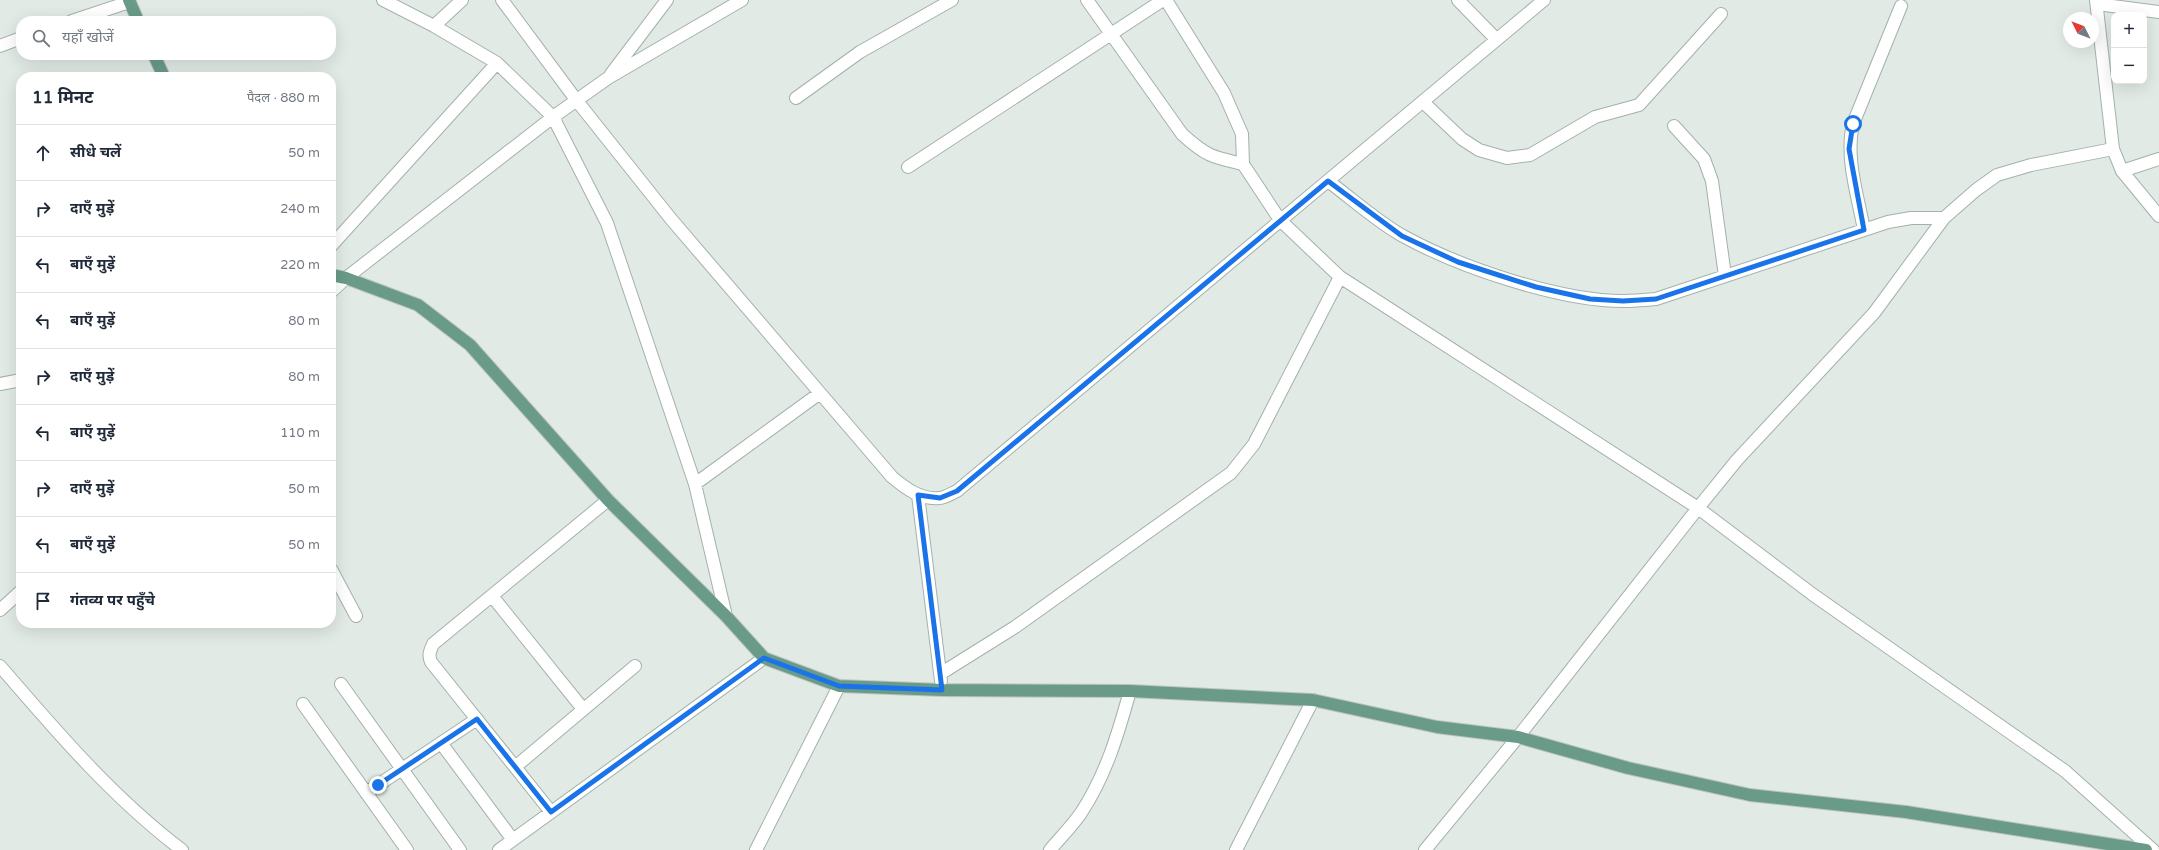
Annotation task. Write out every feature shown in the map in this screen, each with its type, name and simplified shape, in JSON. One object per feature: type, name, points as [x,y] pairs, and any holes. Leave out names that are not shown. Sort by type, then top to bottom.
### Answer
[{"type":"main road","points":[[129,1],[136,16]]},
{"type":"main road","points":[[156,60],[162,72]]},
{"type":"main road","points":[[336,276],[346,278],[418,305],[470,345],[608,500],[726,616],[764,658],[839,686],[942,690],[1130,691],[1313,700],[1437,727],[1518,737],[1628,768],[1750,795],[1906,812],[2146,850]]},
{"type":"street","points":[[383,0],[434,26],[497,63],[553,117],[607,223],[695,484],[726,616]]},
{"type":"street","points":[[434,26],[462,0]]},
{"type":"street","points":[[502,0],[577,101],[671,219],[892,477],[904,487],[918,495],[940,498],[957,491],[1544,0]]},
{"type":"street","points":[[608,78],[667,0]]},
{"type":"street","points":[[336,287],[553,117],[608,78],[742,0]]},
{"type":"street","points":[[796,98],[860,52],[952,0]]},
{"type":"street","points":[[1087,0],[1182,134],[1202,151],[1212,156],[1243,164]]},
{"type":"street","points":[[908,167],[1010,102],[1163,0]]},
{"type":"street","points":[[1166,0],[1224,93],[1242,134],[1243,164],[1280,220],[1340,278],[1698,508],[1812,594],[2065,771],[2153,850]]},
{"type":"street","points":[[1458,0],[1496,39]]},
{"type":"street","points":[[86,16],[129,1]]},
{"type":"street","points":[[2159,12],[2096,2],[2113,149],[2122,171],[2159,216]]},
{"type":"street","points":[[1864,230],[1849,149],[1850,134],[1901,6]]},
{"type":"street","points":[[1423,102],[1462,139],[1478,150],[1508,158],[1530,155],[1595,117],[1639,105],[1721,14]]},
{"type":"street","points":[[0,46],[16,40]]},
{"type":"street","points":[[336,240],[497,63]]},
{"type":"street","points":[[1674,126],[1704,158],[1712,181],[1725,276]]},
{"type":"street","points":[[1425,850],[1518,737],[1737,460],[1874,313],[1944,218],[1976,190],[1997,175],[2031,166],[2113,149]]},
{"type":"street","points":[[2122,171],[2159,159]]},
{"type":"street","points":[[1328,181],[1402,236],[1458,262],[1536,287],[1590,299],[1623,301],[1656,299],[1900,219],[1944,218]]},
{"type":"street","points":[[940,674],[1015,627],[1231,473],[1254,444],[1340,278]]},
{"type":"street","points":[[0,384],[16,381]]},
{"type":"street","points":[[695,484],[820,393]]},
{"type":"street","points":[[918,495],[942,690]]},
{"type":"street","points":[[551,812],[431,662],[429,657],[433,644],[608,500]]},
{"type":"street","points":[[336,578],[356,616]]},
{"type":"street","points":[[0,610],[16,596]]},
{"type":"street","points":[[492,596],[584,709]]},
{"type":"street","points":[[499,850],[764,658]]},
{"type":"street","points":[[0,666],[94,770],[153,828],[182,850]]},
{"type":"street","points":[[515,767],[635,666]]},
{"type":"street","points":[[341,684],[460,850]]},
{"type":"street","points":[[756,850],[839,686]]},
{"type":"street","points":[[1050,850],[1081,813],[1102,774],[1115,745],[1130,691]]},
{"type":"street","points":[[1236,850],[1313,700]]},
{"type":"street","points":[[303,704],[407,850]]},
{"type":"street","points":[[366,793],[477,719]]},
{"type":"street","points":[[441,743],[513,840]]},
{"type":"route","points":[[378,785],[477,719],[551,812],[764,658],[839,686],[942,690],[918,495],[940,498],[957,491],[1328,181],[1402,236],[1458,262],[1536,287],[1590,299],[1623,301],[1656,299],[1864,230],[1849,149],[1850,134],[1853,124]]}]
